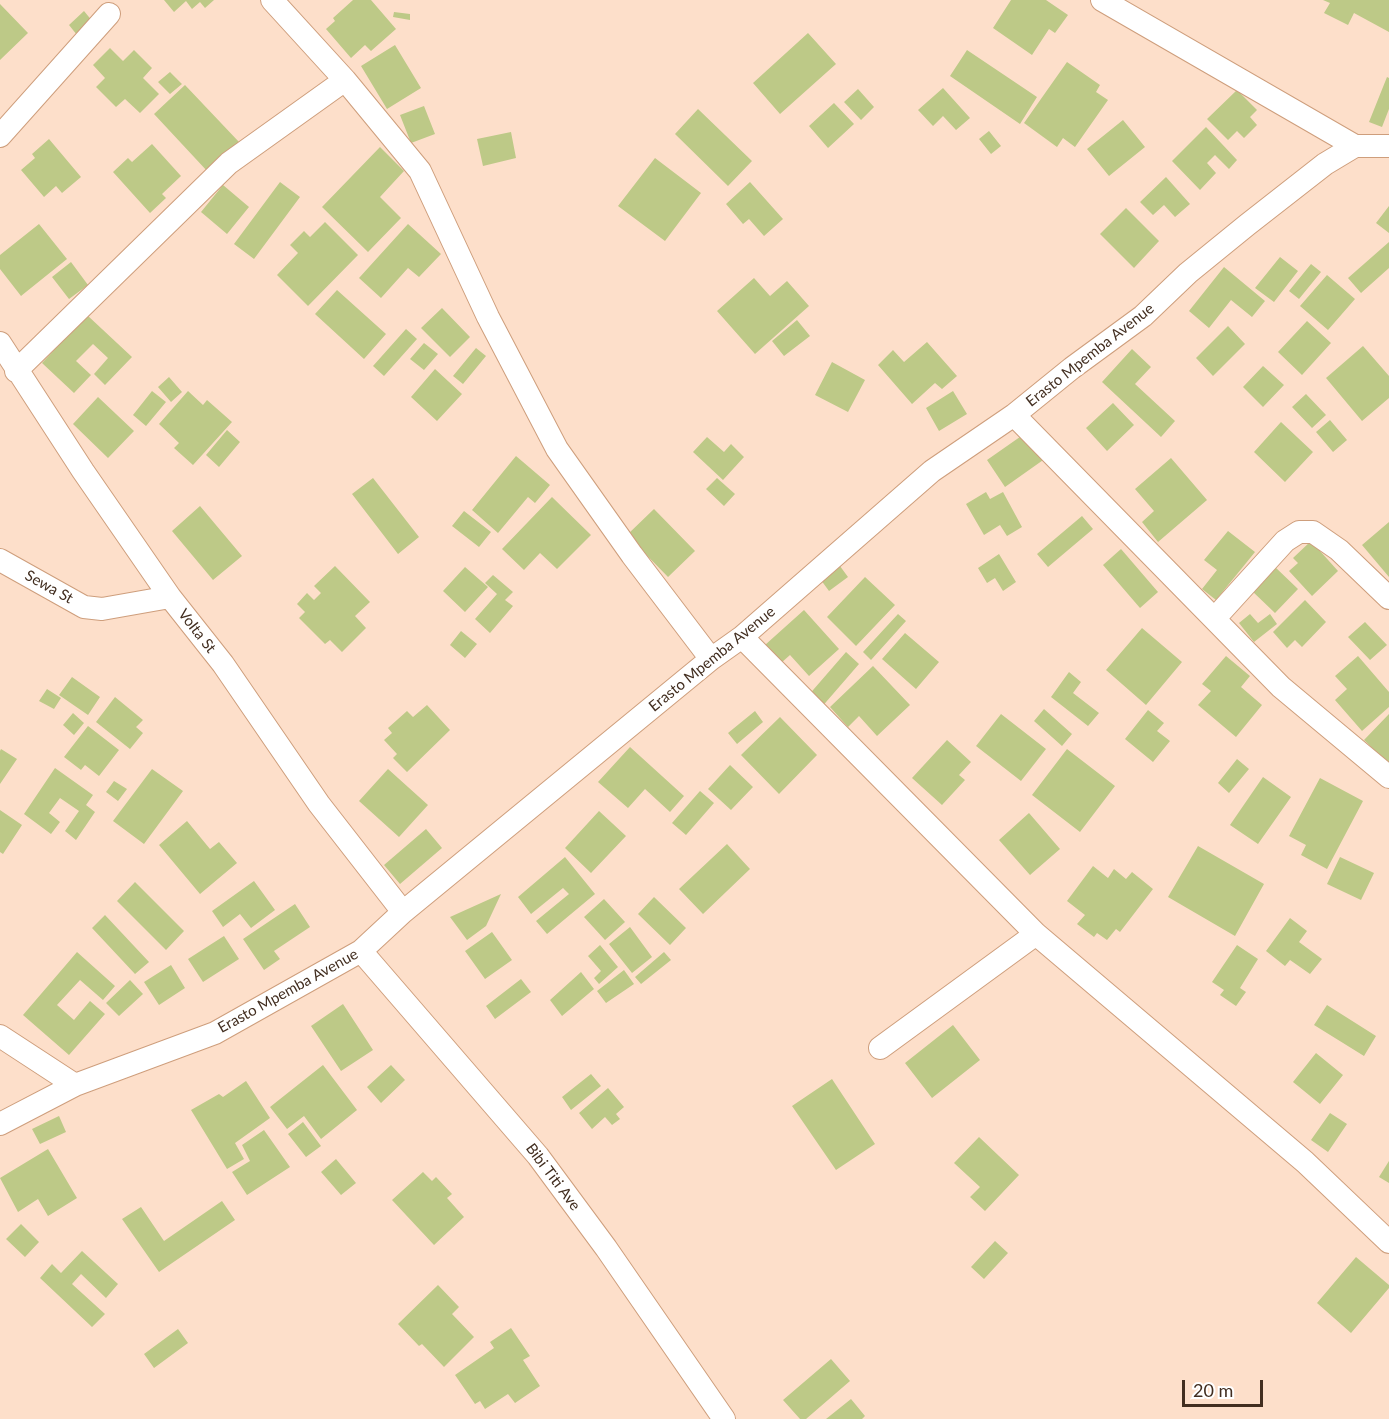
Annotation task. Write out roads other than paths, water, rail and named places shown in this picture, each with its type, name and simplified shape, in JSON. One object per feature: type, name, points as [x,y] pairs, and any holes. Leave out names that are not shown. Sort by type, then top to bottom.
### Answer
[{"type":"street","points":[[272,0],[345,80],[420,171],[488,317],[557,449],[632,555],[711,659]]},
{"type":"street","points":[[1102,0],[1354,146],[1389,146]]},
{"type":"street","points":[[0,136],[109,14]]},
{"type":"street","points":[[16,370],[229,163],[345,80]]},
{"type":"street","name":"Erasto Mpemba Avenue","points":[[0,1124],[75,1085],[215,1033],[362,951],[403,912],[711,659],[742,637],[932,471],[1014,415],[1072,368],[1143,316],[1188,273],[1247,225],[1325,164],[1354,146]]},
{"type":"street","name":"Volta St","points":[[0,343],[82,471],[170,597],[223,664],[319,804],[403,912]]},
{"type":"street","points":[[1014,415],[1281,687],[1389,777]]},
{"type":"street","points":[[1215,618],[1285,541],[1299,532],[1313,532],[1339,550],[1389,598]]},
{"type":"street","name":"Sewa St","points":[[0,560],[84,607],[102,609],[170,597]]},
{"type":"street","points":[[742,637],[1035,934],[1305,1162],[1389,1242]]},
{"type":"street","points":[[880,1048],[1035,934]]},
{"type":"street","name":"Bibi Titi Ave","points":[[362,951],[538,1156],[606,1248],[724,1419]]},
{"type":"street","points":[[0,1036],[75,1085]]}]
